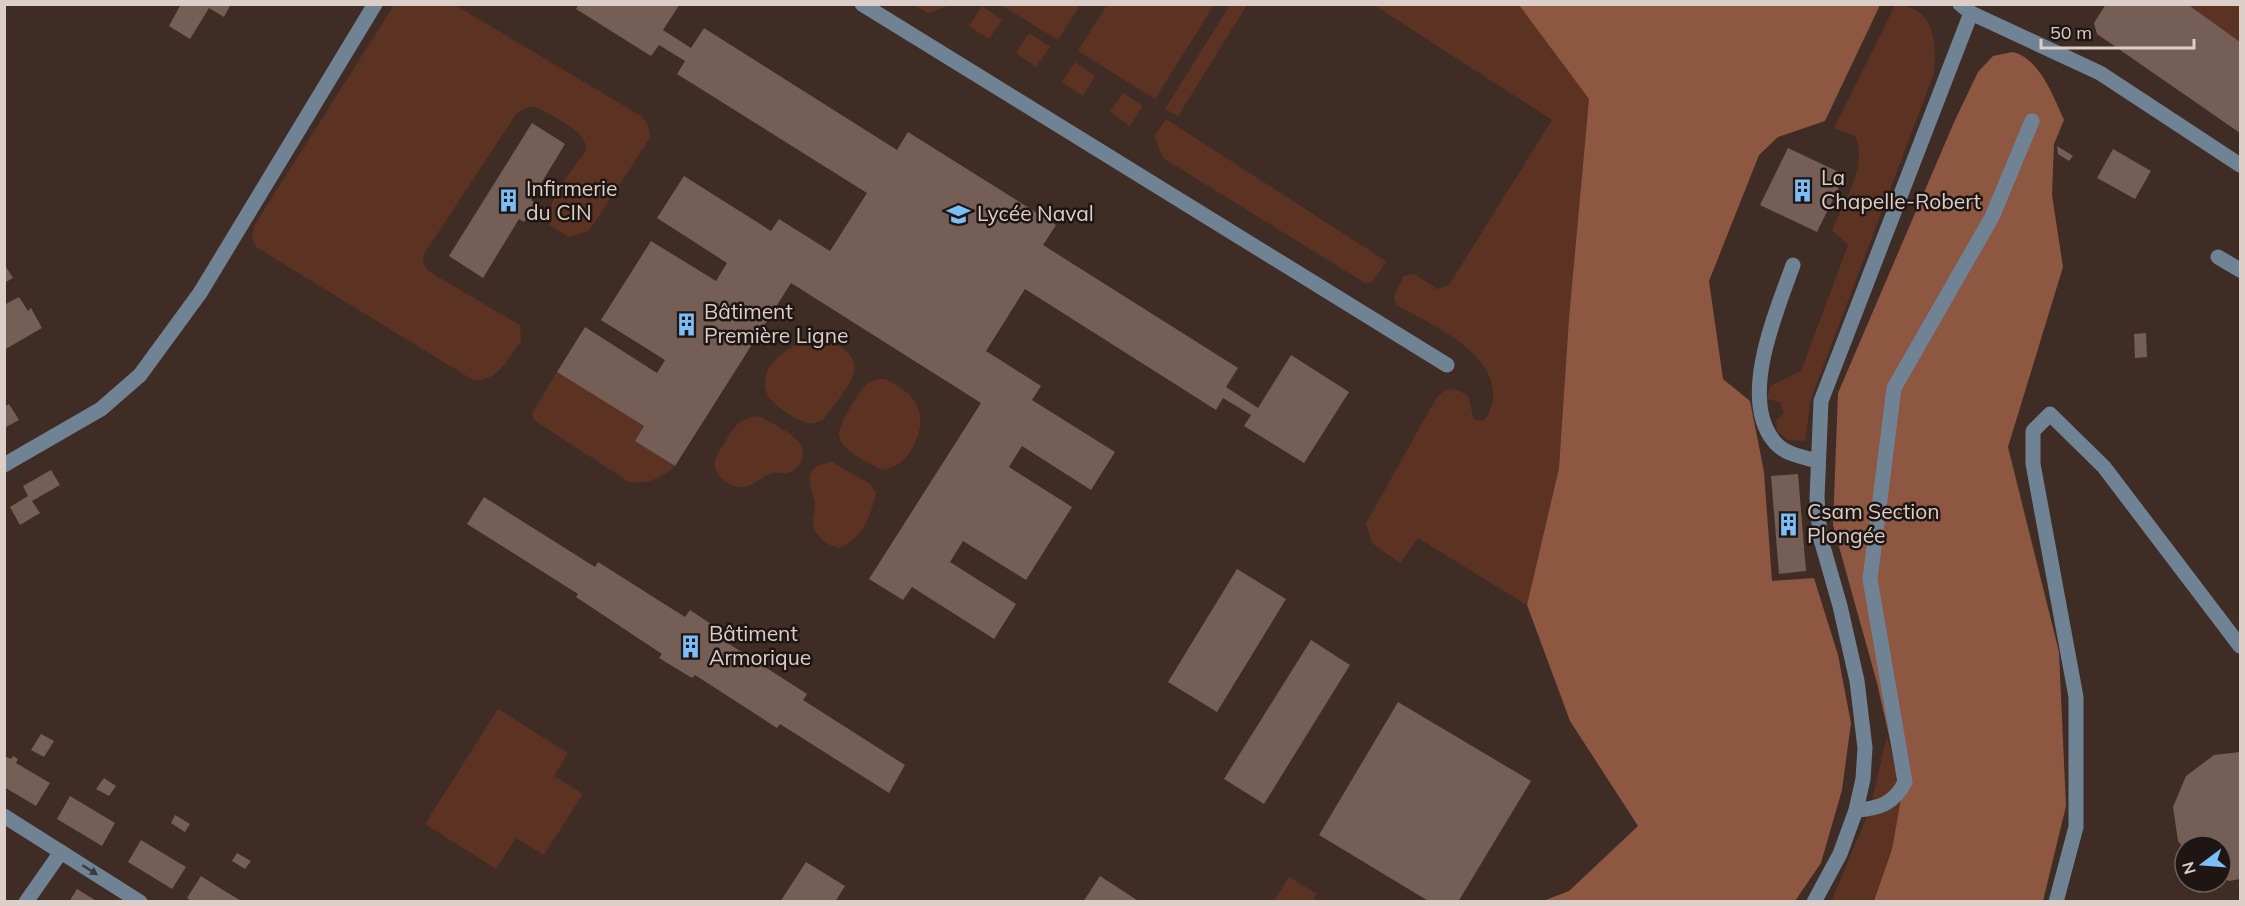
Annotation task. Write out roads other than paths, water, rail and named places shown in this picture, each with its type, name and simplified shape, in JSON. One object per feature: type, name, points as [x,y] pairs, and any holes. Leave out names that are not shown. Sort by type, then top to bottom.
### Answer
[{"type":"street","points":[[4,465],[101,409],[140,375],[200,293],[375,4]]},
{"type":"street","points":[[862,4],[1448,365]]},
{"type":"street","points":[[1815,902],[1840,854],[1856,810],[1863,779],[1863,722],[1840,606],[1820,536],[1818,461],[1821,400],[1966,8],[2100,73],[2241,165]]},
{"type":"street","points":[[1856,810],[1886,804],[1895,798],[1905,782],[1870,579],[1894,388],[1992,217],[2032,121]]},
{"type":"street","points":[[2218,257],[2241,270]]},
{"type":"street","points":[[1792,265],[1766,346],[1760,389],[1763,418],[1773,440],[1793,455],[1818,461]]},
{"type":"street","points":[[2056,902],[2076,827],[2076,697],[2033,464],[2033,431],[2050,414],[2104,467],[2241,646]]},
{"type":"street","points":[[4,816],[140,902]]},
{"type":"street","points":[[26,902],[61,852]]},
{"type":"place","name":"La Chapelle-Robert","points":[[1803,190]]},
{"type":"place","name":"Infirmerie du CIN","points":[[508,201]]},
{"type":"place","name":"Lycée Naval","points":[[959,214]]},
{"type":"place","name":"Bâtiment Première Ligne","points":[[686,324]]},
{"type":"place","name":"Csam Section Plongée","points":[[1789,524]]},
{"type":"place","name":"Bâtiment Armorique","points":[[691,646]]}]
